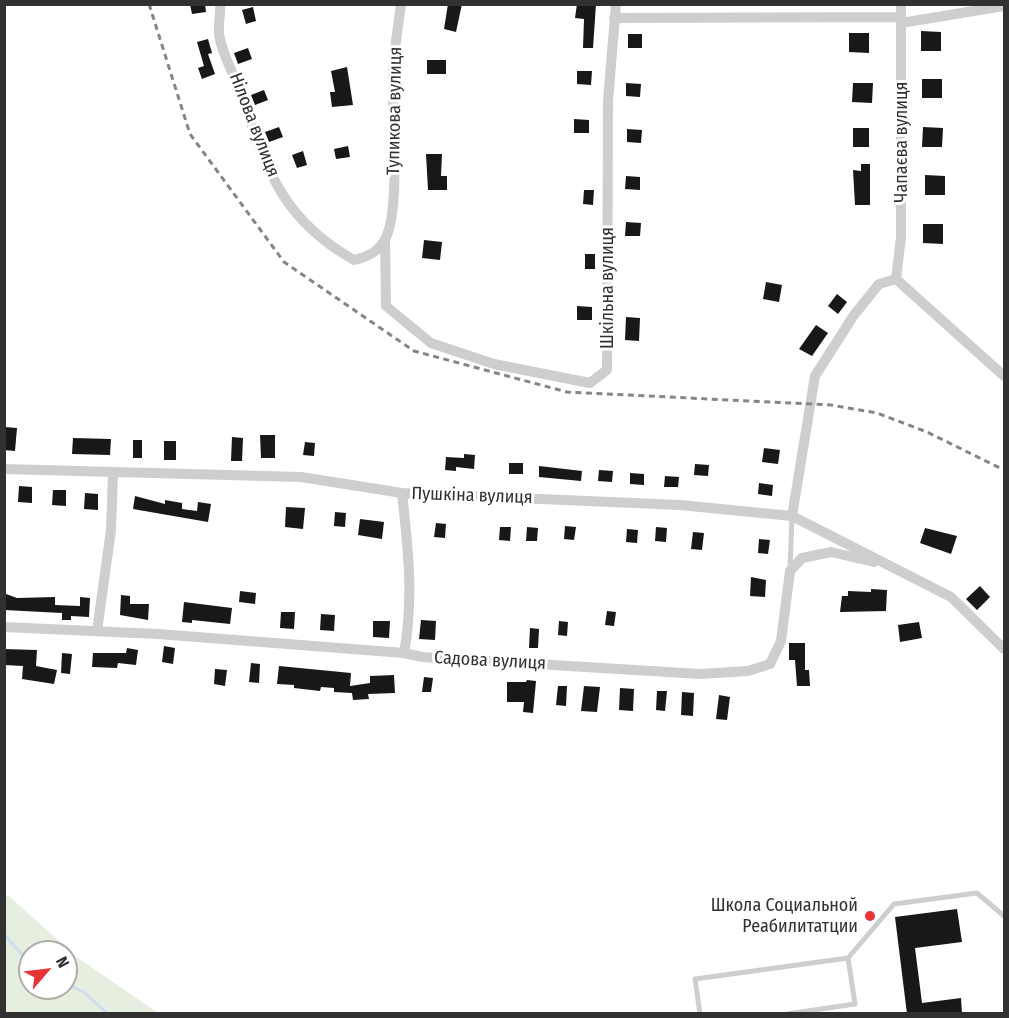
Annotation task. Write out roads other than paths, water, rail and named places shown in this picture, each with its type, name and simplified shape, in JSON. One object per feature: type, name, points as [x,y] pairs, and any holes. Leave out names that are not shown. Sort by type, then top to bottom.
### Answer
[{"type":"street","name":"Нілова вулиця","points":[[220,4],[219,33],[262,156],[283,198],[308,228],[329,246],[354,260],[370,256],[385,241]]},
{"type":"street","name":"Тупикова вулиця","points":[[385,241],[390,218],[394,169],[393,73],[401,4]]},
{"type":"street","name":"Шкільна вулиця","points":[[385,241],[386,306],[431,343],[494,364],[590,383],[608,369],[608,102],[616,4]]},
{"type":"street","points":[[688,4],[688,17]]},
{"type":"street","points":[[761,4],[763,17]]},
{"type":"street","points":[[824,4],[824,17]]},
{"type":"street","name":"Чапаєва вулиця","points":[[896,279],[901,237],[901,4]]},
{"type":"street","points":[[614,18],[824,17],[901,20],[1005,6]]},
{"type":"street","points":[[792,516],[815,376],[854,315],[879,284],[896,279],[1005,376]]},
{"type":"street","name":"Пушкіна вулиця","points":[[4,470],[301,477],[402,493],[669,504],[792,516],[951,597],[1005,649]]},
{"type":"street","points":[[98,631],[111,530],[113,474]]},
{"type":"street","points":[[402,493],[411,588],[410,621],[404,653]]},
{"type":"street","points":[[790,571],[802,558],[831,552],[891,566]]},
{"type":"street","name":"Садова вулиця","points":[[4,627],[98,631],[404,653],[422,657],[700,674],[748,671],[770,664],[781,641],[790,571]]},
{"type":"lane","points":[[790,571],[792,516]]},
{"type":"lane","points":[[700,1014],[695,979],[848,958],[894,904],[977,893],[1005,916]]},
{"type":"lane","points":[[786,1014],[855,1004],[848,958]]},
{"type":"waterway","points":[[4,934],[18,950]]},
{"type":"waterway","points":[[78,989],[108,1014]]},
{"type":"railway","points":[[149,4],[190,134],[284,262],[414,351],[567,392],[831,405],[877,413],[927,432],[1004,470]]},
{"type":"place","name":"Школа Социальной Реабилитатции","points":[[870,916]]}]
